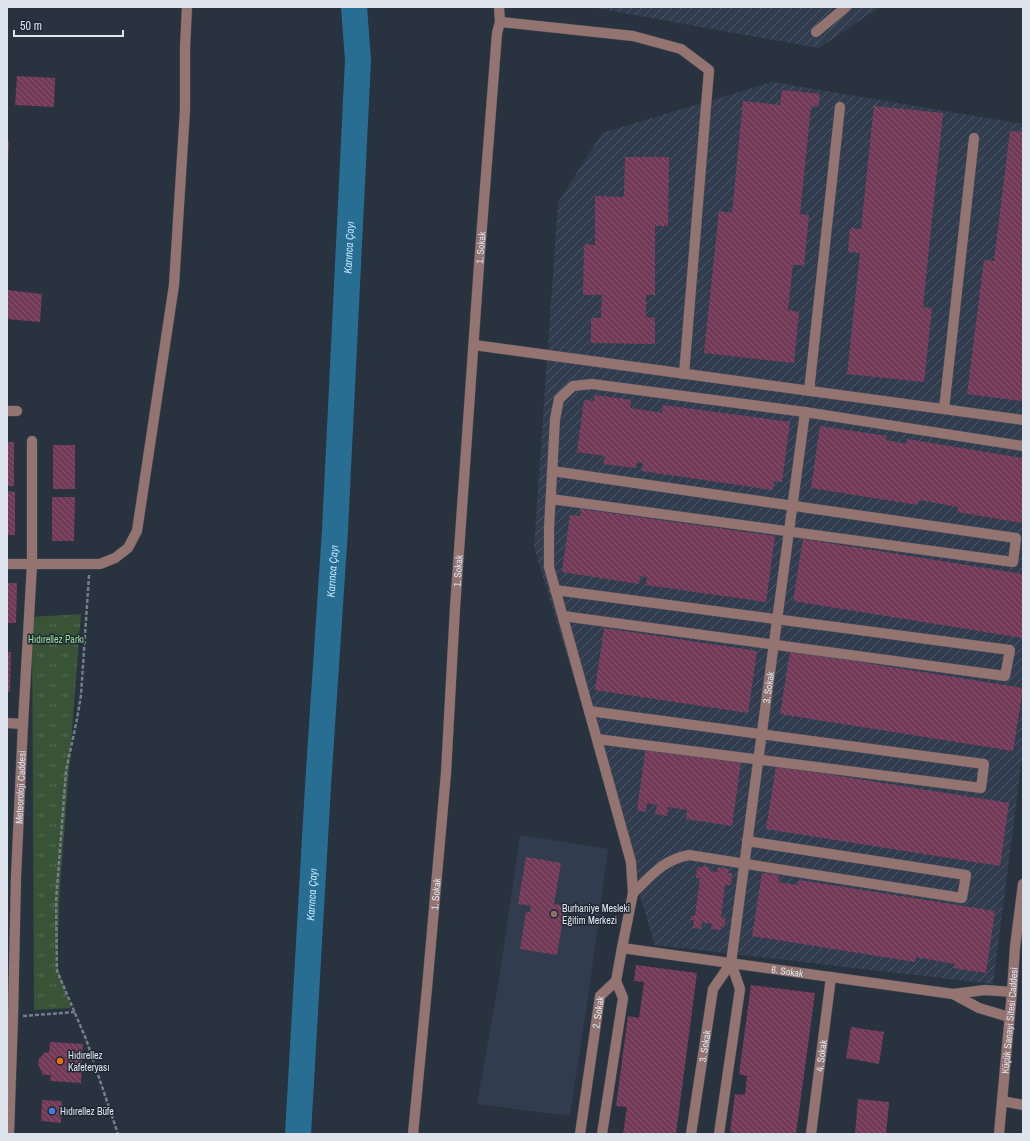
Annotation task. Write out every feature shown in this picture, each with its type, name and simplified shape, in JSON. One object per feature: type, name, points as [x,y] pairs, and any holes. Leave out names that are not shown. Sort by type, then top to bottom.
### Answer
[{"type":"street","points":[[7,564],[100,564],[115,558],[128,548],[138,531],[174,284],[185,110],[185,48],[187,7]]},
{"type":"street","name":"1. Sokak","points":[[413,1134],[427,995],[446,773],[455,608],[497,33],[500,22],[499,7]]},
{"type":"street","points":[[816,32],[846,7]]},
{"type":"street","points":[[500,22],[633,36],[681,48],[709,70],[684,374]]},
{"type":"street","points":[[809,391],[840,107]]},
{"type":"street","points":[[944,409],[974,138]]},
{"type":"street","points":[[474,344],[1023,420]]},
{"type":"street","points":[[616,981],[633,893],[631,862],[549,567],[550,499],[555,419],[559,399],[573,386],[592,384],[805,412],[1023,446]]},
{"type":"street","name":"3. Sokak","points":[[719,1134],[740,990],[731,963],[805,412]]},
{"type":"street","name":"Meteoroloji Caddesi","points":[[9,1134],[11,877],[32,564],[32,441]]},
{"type":"street","points":[[550,499],[1013,562],[1016,538],[552,471]]},
{"type":"street","points":[[555,590],[1010,650],[1005,676],[563,616]]},
{"type":"street","points":[[589,711],[984,764],[981,788],[597,739]]},
{"type":"street","points":[[7,723],[22,724]]},
{"type":"street","points":[[633,893],[662,866],[690,855],[962,898],[966,875],[747,841]]},
{"type":"street","name":"Küçük Sanayi Sitesi Caddesi","points":[[999,1134],[1009,1017],[1019,947],[1023,884]]},
{"type":"street","name":"6. Sokak","points":[[622,948],[952,994]]},
{"type":"street","name":"3. Sokak","points":[[691,1134],[713,989],[731,963]]},
{"type":"street","name":"4. Sokak","points":[[811,1134],[831,977]]},
{"type":"street","name":"2. Sokak","points":[[580,1134],[600,996],[616,981],[624,998],[602,1134]]},
{"type":"street","points":[[952,994],[985,990],[1012,992]]},
{"type":"street","points":[[952,994],[979,1008],[1009,1017]]},
{"type":"street","points":[[1002,1101],[1023,1105]]},
{"type":"path","points":[[89,564],[81,695],[66,771],[56,901],[57,971],[86,1039],[118,1134]]},
{"type":"path","points":[[10,1016],[75,1012]]},
{"type":"shaded area","points":[[590,7],[880,7],[819,48]]},
{"type":"shaded area","points":[[772,82],[1023,124],[1023,750],[993,984],[655,945],[534,547],[558,203],[602,133]]},
{"type":"shaded area","name":"Burhaniye Mesleki Eğitim Merkezi","points":[[520,835],[608,849],[570,1116],[477,1104],[499,980]]},
{"type":"green space","name":"Hıdırellez Parkı","points":[[81,614],[60,886],[57,965],[71,1008],[34,1010],[32,617]]},
{"type":"building","points":[[17,76],[55,78],[54,107],[15,105]]},
{"type":"building","points":[[782,90],[820,94],[818,107],[811,106],[800,214],[809,215],[804,266],[793,264],[788,310],[799,312],[794,363],[704,353],[719,211],[732,213],[743,101],[780,105]]},
{"type":"building","points":[[874,106],[943,113],[923,307],[932,308],[924,382],[847,374],[860,253],[848,252],[850,228],[861,229]]},
{"type":"building","points":[[1010,131],[1023,132],[1023,401],[967,394],[984,260],[994,261]]},
{"type":"building","points":[[7,141],[9,141],[8,166],[7,166]]},
{"type":"building","points":[[625,157],[669,157],[668,226],[655,226],[655,295],[646,295],[646,317],[655,318],[655,344],[591,343],[591,318],[601,318],[602,295],[583,295],[584,244],[595,245],[595,196],[624,197]]},
{"type":"building","points":[[7,290],[42,294],[40,322],[7,319]]},
{"type":"building","points":[[595,395],[631,400],[630,408],[662,413],[663,405],[790,422],[782,482],[774,481],[773,490],[642,471],[643,463],[637,462],[636,468],[603,464],[605,456],[577,452],[584,400],[594,401]]},
{"type":"building","points":[[820,426],[887,436],[886,440],[907,444],[907,439],[1023,458],[1023,523],[957,512],[958,507],[919,500],[918,505],[811,488]]},
{"type":"building","points":[[7,442],[14,442],[14,486],[7,486]]},
{"type":"building","points":[[53,445],[75,445],[75,489],[53,489]]},
{"type":"building","points":[[7,491],[15,492],[15,535],[7,535]]},
{"type":"building","points":[[52,497],[75,497],[74,541],[52,541]]},
{"type":"building","points":[[581,509],[775,536],[766,602],[646,585],[647,577],[640,576],[639,584],[562,572],[570,515],[580,516]]},
{"type":"building","points":[[803,539],[1023,574],[1023,638],[793,601]]},
{"type":"building","points":[[7,583],[17,583],[16,623],[7,623]]},
{"type":"building","points":[[604,628],[757,651],[748,713],[595,690]]},
{"type":"building","points":[[790,651],[1023,688],[1013,751],[780,714]]},
{"type":"building","points":[[7,652],[11,652],[10,692],[7,692]]},
{"type":"building","points":[[646,746],[741,761],[732,826],[686,819],[687,810],[668,807],[667,816],[655,814],[657,805],[647,803],[646,812],[637,810]]},
{"type":"building","points":[[776,766],[1009,803],[1000,866],[766,829]]},
{"type":"building","points":[[526,857],[561,863],[554,904],[565,906],[557,955],[520,949],[526,912],[530,912],[531,906],[518,904]]},
{"type":"building","points":[[702,866],[709,867],[709,871],[717,872],[718,867],[729,869],[728,873],[732,873],[731,885],[725,885],[721,917],[726,918],[724,927],[721,926],[721,930],[711,929],[712,924],[702,922],[701,929],[693,928],[694,920],[691,920],[691,916],[695,916],[700,878],[696,878],[697,867],[702,868]]},
{"type":"building","points":[[762,873],[779,875],[778,882],[798,885],[799,880],[995,911],[986,973],[954,968],[955,964],[916,957],[915,962],[752,936]]},
{"type":"building","points":[[636,965],[697,973],[676,1134],[623,1134],[627,1107],[616,1106],[628,1016],[639,1018],[644,982],[634,981]]},
{"type":"building","points":[[751,985],[815,993],[796,1134],[738,1134],[730,1132],[735,1094],[745,1095],[747,1076],[739,1074]]},
{"type":"building","points":[[851,1027],[884,1032],[879,1064],[846,1058]]},
{"type":"building","name":"Hıdırellez Kafeteryası","points":[[50,1042],[83,1044],[81,1083],[50,1081],[51,1075],[43,1075],[38,1064],[39,1059],[44,1053],[49,1052]]},
{"type":"building","points":[[858,1099],[889,1102],[886,1134],[855,1134]]},
{"type":"building","name":"Hıdırellez Büfe","points":[[42,1100],[62,1101],[61,1123],[41,1121]]},
{"type":"waterway","name":"Karınca Çayı","points":[[298,1134],[318,786],[335,530],[358,60],[354,7]]},
{"type":"place","name":"Burhaniye Mesleki Eğitim Merkezi","points":[[554,914]]},
{"type":"place","name":"Hıdırellez Kafeteryası","points":[[60,1061]]},
{"type":"place","name":"Hıdırellez Büfe","points":[[52,1111]]}]
